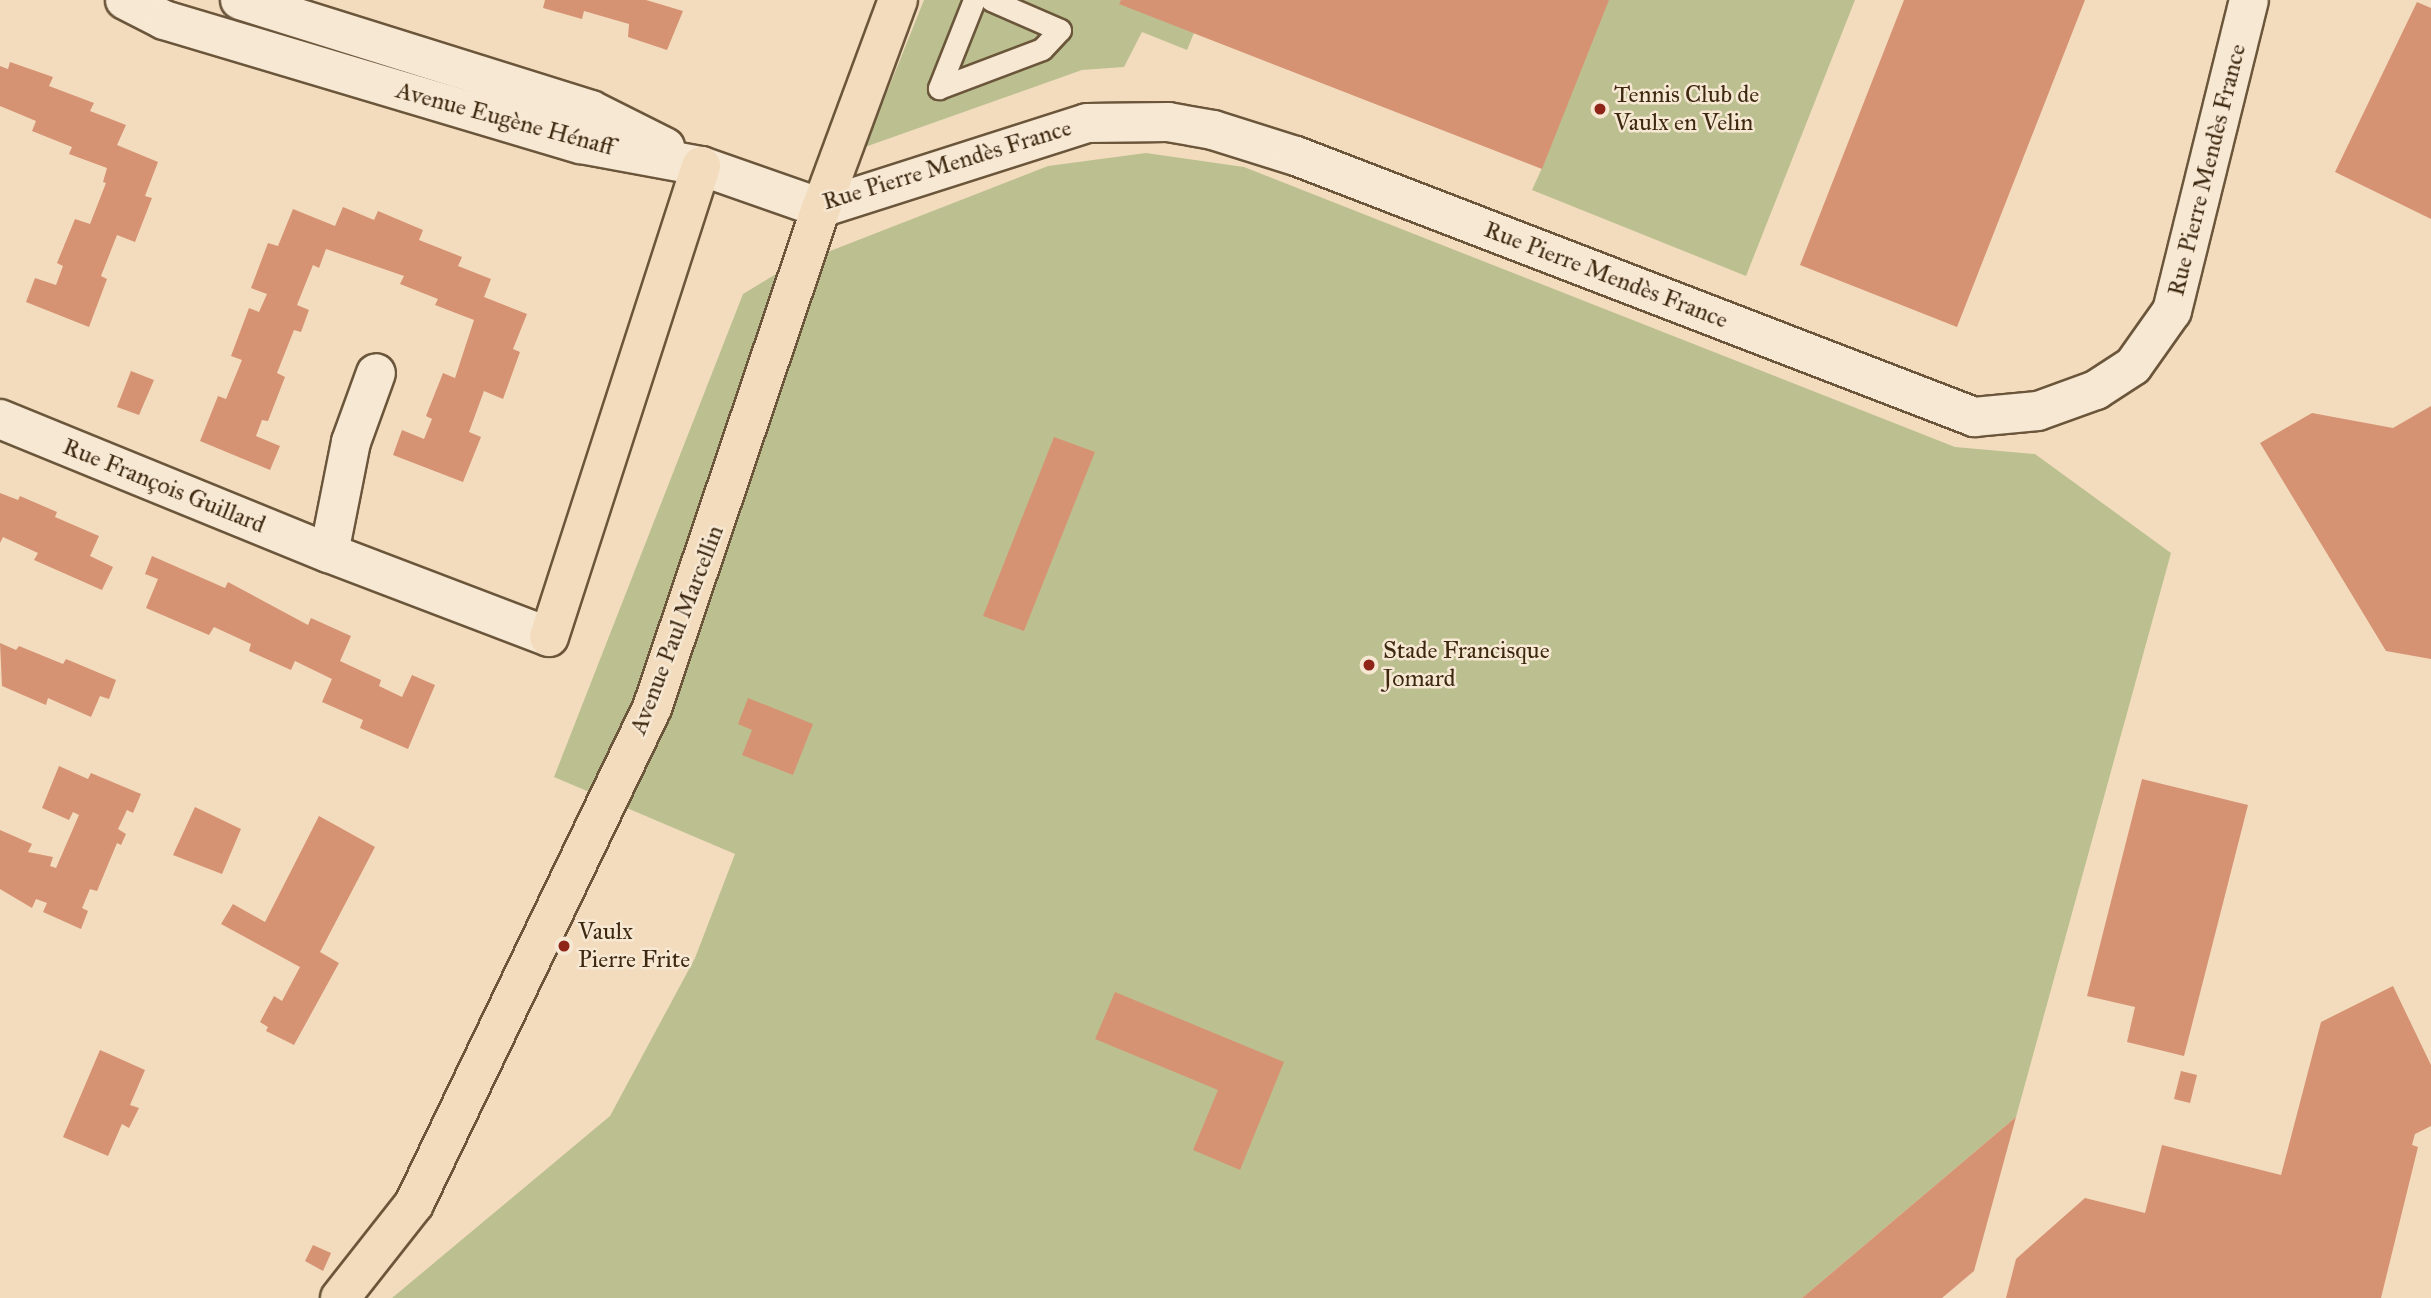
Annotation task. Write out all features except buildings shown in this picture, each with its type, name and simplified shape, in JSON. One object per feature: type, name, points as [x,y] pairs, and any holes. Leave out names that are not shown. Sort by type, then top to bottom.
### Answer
[{"type":"main road","name":"Avenue Paul Marcellin","points":[[340,1298],[414,1204],[652,708],[821,208],[898,0]]},
{"type":"main road","points":[[549,637],[701,166]]},
{"type":"street","name":"Avenue Eugène Hénaff","points":[[125,0],[164,20],[581,144],[701,166]]},
{"type":"street","name":"Avenue Eugène Hénaff","points":[[240,0],[591,110],[701,166]]},
{"type":"street","name":"Rue Pierre Mendès France","points":[[701,166],[821,208],[1087,123],[1168,122],[1213,130],[1296,156],[1974,417],[2038,411],[2096,390],[2133,366],[2172,311],[2249,0]]},
{"type":"street","points":[[329,553],[351,442],[376,373]]},
{"type":"street","name":"Rue François Guillard","points":[[0,419],[329,553],[549,637]]},
{"type":"lane","points":[[974,0],[939,88],[1042,49],[1060,30],[991,0]]},
{"type":"green space","name":"Tennis Club de Vaulx en Velin","points":[[924,0],[1855,0],[1746,276],[1532,190],[1542,168],[1194,33],[1187,50],[1142,32],[1124,67],[1082,70],[865,147]]},
{"type":"green space","name":"Stade Francisque Jomard","points":[[1146,153],[1244,167],[1955,447],[2035,454],[2171,553],[2016,1117],[1802,1298],[392,1298],[610,1116],[695,958],[735,854],[554,777],[743,294],[784,269],[1048,166]]},
{"type":"place","name":"Tennis Club de Vaulx en Velin","points":[[1600,109]]},
{"type":"place","name":"Stade Francisque Jomard","points":[[1369,665]]},
{"type":"place","name":"Vaulx Pierre Frite","points":[[564,946]]}]
